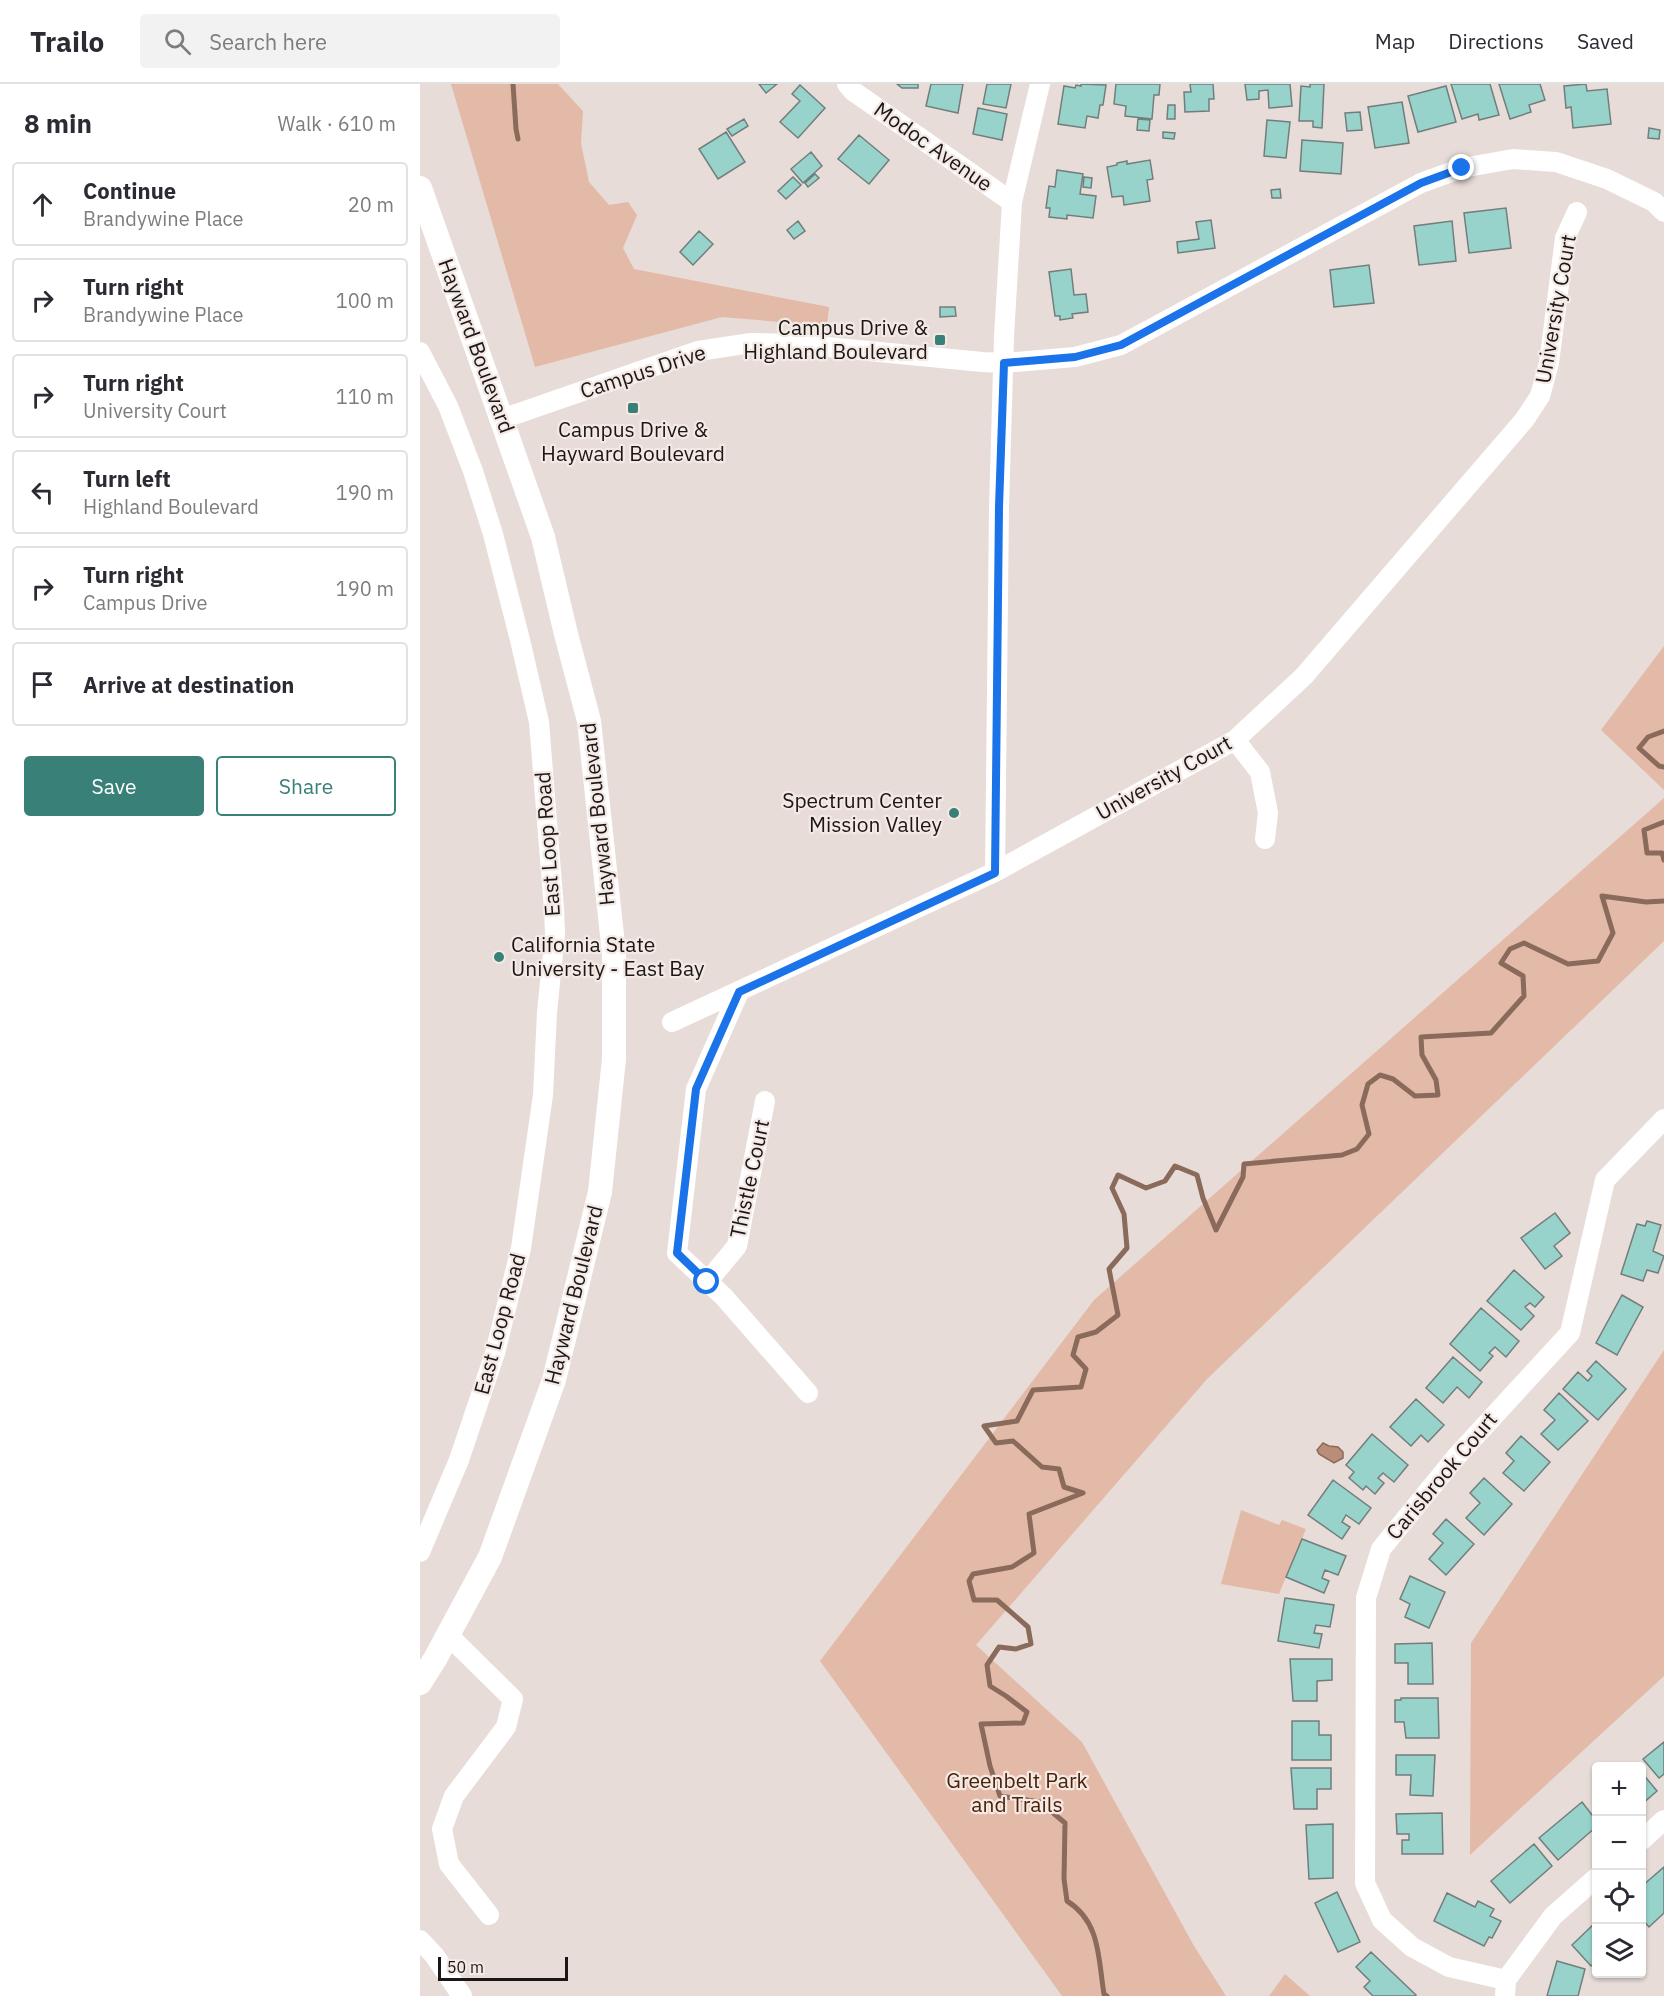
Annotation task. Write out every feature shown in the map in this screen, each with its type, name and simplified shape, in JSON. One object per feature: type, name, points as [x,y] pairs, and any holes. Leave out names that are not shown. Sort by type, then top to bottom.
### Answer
[{"type":"main road","name":"Hayward Boulevard","points":[[420,188],[543,537],[589,721],[614,954],[614,1059],[600,1192],[554,1380],[490,1557],[420,1683]]},
{"type":"street","points":[[995,873],[999,507],[1012,202],[1040,84]]},
{"type":"street","name":"Modoc Avenue","points":[[850,87],[1012,202]]},
{"type":"street","name":"Campus Drive","points":[[502,419],[698,351],[751,342],[797,344],[1004,363],[1075,357],[1121,345],[1421,183],[1462,168],[1513,159],[1556,162],[1607,179],[1654,202],[1664,212]]},
{"type":"street","name":"University Court","points":[[672,1022],[995,873],[1235,740],[1304,676],[1525,419],[1540,396],[1549,363],[1564,237],[1577,212]]},
{"type":"street","name":"East Loop Road","points":[[420,352],[448,406],[473,471],[493,534],[520,639],[538,722],[555,926],[547,1012],[543,1095],[521,1248],[495,1353],[463,1450],[420,1552]]},
{"type":"street","points":[[1235,740],[1260,772],[1268,813],[1264,839]]},
{"type":"street","points":[[739,992],[696,1089],[677,1253],[724,1297],[808,1393]]},
{"type":"street","name":"Thistle Court","points":[[707,1282],[737,1246],[765,1101]]},
{"type":"street","name":"Carisbrook Court","points":[[1505,1988],[1449,1967],[1412,1947],[1382,1920],[1365,1883],[1366,1598],[1381,1549],[1455,1457],[1570,1333],[1605,1180],[1664,1119]]},
{"type":"street","points":[[448,1635],[513,1699],[506,1726],[454,1796],[442,1829],[449,1864],[489,1915]]},
{"type":"street","points":[[1646,1835],[1664,1820]]},
{"type":"street","points":[[1505,1988],[1553,1916],[1592,1882]]},
{"type":"street","points":[[420,1941],[434,1955],[462,1996]]},
{"type":"green space","points":[[451,84],[558,84],[583,111],[581,143],[589,182],[609,205],[628,202],[637,215],[623,248],[634,269],[829,307],[827,326],[722,317],[535,367]]},
{"type":"green space","points":[[1664,646],[1664,790],[1601,730]]},
{"type":"green space","name":"Greenbelt Park and Trails","points":[[1664,798],[1664,941],[1207,1379],[976,1645],[1082,1742],[1194,1946],[1226,1996],[1062,1996],[820,1661],[1094,1300]]},
{"type":"green space","points":[[1664,1350],[1664,1676],[1470,1855],[1471,1643]]},
{"type":"green space","points":[[1241,1510],[1279,1525],[1282,1520],[1306,1529],[1279,1594],[1221,1584]]},
{"type":"green space","points":[[1285,1974],[1310,1996],[1269,1996]]},
{"type":"shaded area","points":[[1323,1443],[1338,1447],[1343,1452],[1343,1458],[1334,1463],[1319,1454],[1317,1450]]},
{"type":"building","points":[[759,84],[777,84],[766,93]]},
{"type":"building","points":[[897,84],[918,84],[918,88],[902,88]]},
{"type":"building","points":[[931,84],[963,84],[958,113],[926,106]]},
{"type":"building","points":[[987,84],[1011,84],[1006,108],[983,104]]},
{"type":"building","points":[[1081,84],[1106,85],[1098,118],[1087,116],[1085,128],[1058,124],[1064,86],[1075,88],[1076,85],[1081,86]]},
{"type":"building","points":[[1116,84],[1160,84],[1159,95],[1154,95],[1152,119],[1125,116],[1126,106],[1114,104]]},
{"type":"building","points":[[1190,84],[1213,84],[1214,99],[1209,99],[1209,111],[1185,112],[1184,92],[1191,92]]},
{"type":"building","points":[[1245,84],[1290,84],[1292,106],[1269,108],[1268,90],[1259,91],[1259,99],[1247,100]]},
{"type":"building","points":[[1310,84],[1324,84],[1322,128],[1313,127],[1313,121],[1299,121],[1301,86],[1310,87]]},
{"type":"building","points":[[1451,84],[1490,84],[1499,115],[1479,120],[1478,114],[1462,119]]},
{"type":"building","points":[[1499,84],[1540,84],[1545,100],[1529,105],[1531,112],[1510,119]]},
{"type":"building","points":[[1586,84],[1587,91],[1607,89],[1611,124],[1573,128],[1571,107],[1566,108],[1564,86]]},
{"type":"building","points":[[800,85],[825,108],[798,138],[780,122],[800,101],[792,94]]},
{"type":"building","points":[[1446,86],[1456,122],[1418,132],[1408,96]]},
{"type":"building","points":[[1402,102],[1409,143],[1375,148],[1368,107]]},
{"type":"building","points":[[1168,105],[1175,105],[1175,119],[1167,119]]},
{"type":"building","points":[[978,108],[1007,114],[1002,140],[973,134]]},
{"type":"building","points":[[1360,112],[1362,130],[1347,131],[1345,113]]},
{"type":"building","points":[[744,119],[748,126],[732,136],[727,129]]},
{"type":"building","points":[[1138,119],[1150,120],[1149,131],[1137,130]]},
{"type":"building","points":[[1267,120],[1290,122],[1286,158],[1264,156]]},
{"type":"building","points":[[1649,128],[1660,130],[1659,139],[1648,138]]},
{"type":"building","points":[[726,132],[745,162],[718,179],[699,149]]},
{"type":"building","points":[[1163,132],[1175,133],[1174,139],[1163,138]]},
{"type":"building","points":[[859,135],[889,160],[869,184],[838,159]]},
{"type":"building","points":[[1302,140],[1343,143],[1341,174],[1300,171]]},
{"type":"building","points":[[811,152],[822,166],[803,183],[791,169]]},
{"type":"building","points":[[1150,160],[1153,179],[1147,180],[1150,201],[1124,205],[1123,196],[1112,197],[1107,167],[1127,161],[1127,164]]},
{"type":"building","points":[[1057,170],[1083,174],[1080,194],[1096,196],[1093,218],[1067,215],[1067,219],[1049,217],[1050,208],[1046,208],[1049,186],[1055,187]]},
{"type":"building","points":[[815,174],[819,178],[808,187],[805,183]]},
{"type":"building","points":[[793,177],[801,185],[786,199],[778,191]]},
{"type":"building","points":[[1084,177],[1092,178],[1091,188],[1083,187]]},
{"type":"building","points":[[1280,189],[1281,198],[1272,198],[1271,190]]},
{"type":"building","points":[[1506,208],[1511,248],[1469,253],[1464,213]]},
{"type":"building","points":[[1211,220],[1215,248],[1178,253],[1177,242],[1199,239],[1196,222]]},
{"type":"building","points":[[798,221],[805,231],[794,239],[787,230]]},
{"type":"building","points":[[1452,221],[1456,261],[1419,265],[1414,226]]},
{"type":"building","points":[[699,231],[713,244],[693,265],[680,252]]},
{"type":"building","points":[[1369,265],[1374,303],[1334,307],[1330,270]]},
{"type":"building","points":[[1071,269],[1074,295],[1086,294],[1088,312],[1072,314],[1073,318],[1060,320],[1060,316],[1055,316],[1049,272]]},
{"type":"building","points":[[940,307],[955,307],[956,316],[940,317]]},
{"type":"building","points":[[1555,1213],[1570,1233],[1554,1246],[1562,1256],[1545,1269],[1521,1238]]},
{"type":"building","points":[[1647,1221],[1661,1225],[1653,1251],[1664,1256],[1658,1273],[1647,1270],[1643,1281],[1621,1274],[1637,1224],[1645,1226]]},
{"type":"building","points":[[1514,1270],[1544,1297],[1535,1307],[1530,1303],[1525,1307],[1534,1316],[1521,1330],[1487,1301]]},
{"type":"building","points":[[1622,1295],[1643,1307],[1617,1355],[1596,1343]]},
{"type":"building","points":[[1481,1308],[1519,1341],[1506,1357],[1495,1347],[1489,1353],[1493,1356],[1480,1371],[1450,1344]]},
{"type":"building","points":[[1453,1357],[1482,1382],[1469,1398],[1457,1387],[1443,1403],[1426,1388]]},
{"type":"building","points":[[1596,1361],[1626,1389],[1598,1420],[1563,1389],[1578,1372],[1588,1381],[1592,1376],[1587,1371]]},
{"type":"building","points":[[1559,1393],[1588,1421],[1558,1450],[1541,1434],[1555,1420],[1544,1410]]},
{"type":"building","points":[[1416,1399],[1444,1425],[1428,1442],[1421,1435],[1411,1446],[1390,1427]]},
{"type":"building","points":[[1372,1434],[1408,1465],[1394,1482],[1383,1473],[1378,1478],[1384,1483],[1375,1494],[1366,1486],[1363,1490],[1349,1478],[1354,1472],[1346,1465]]},
{"type":"building","points":[[1521,1436],[1550,1462],[1524,1491],[1503,1473],[1514,1461],[1506,1453]]},
{"type":"building","points":[[1484,1478],[1512,1504],[1484,1535],[1466,1518],[1480,1503],[1470,1493]]},
{"type":"building","points":[[1333,1480],[1371,1508],[1359,1524],[1346,1515],[1342,1522],[1350,1527],[1342,1539],[1308,1515]]},
{"type":"building","points":[[1446,1519],[1474,1544],[1446,1575],[1429,1559],[1443,1543],[1433,1534]]},
{"type":"building","points":[[1302,1539],[1346,1556],[1338,1575],[1325,1570],[1322,1578],[1329,1581],[1324,1593],[1286,1577]]},
{"type":"building","points":[[1410,1576],[1445,1592],[1429,1628],[1405,1617],[1410,1604],[1400,1599]]},
{"type":"building","points":[[1285,1598],[1334,1605],[1330,1627],[1316,1625],[1314,1633],[1322,1634],[1319,1648],[1278,1641]]},
{"type":"building","points":[[1432,1643],[1433,1684],[1408,1684],[1408,1663],[1395,1663],[1395,1644]]},
{"type":"building","points":[[1290,1659],[1332,1659],[1332,1680],[1317,1681],[1317,1701],[1293,1701]]},
{"type":"building","points":[[1401,1698],[1438,1698],[1439,1738],[1406,1738],[1404,1722],[1395,1722],[1395,1700],[1401,1700]]},
{"type":"building","points":[[1292,1721],[1319,1721],[1319,1735],[1331,1735],[1331,1760],[1292,1760]]},
{"type":"building","points":[[1664,1742],[1664,1774],[1659,1778],[1643,1759]]},
{"type":"building","points":[[1396,1755],[1435,1755],[1433,1796],[1410,1795],[1411,1775],[1396,1775]]},
{"type":"building","points":[[1291,1768],[1331,1768],[1331,1789],[1317,1789],[1317,1809],[1294,1809]]},
{"type":"building","points":[[1646,1778],[1657,1791],[1646,1801]]},
{"type":"building","points":[[1582,1802],[1592,1815],[1592,1830],[1558,1860],[1539,1838]]},
{"type":"building","points":[[1442,1813],[1443,1854],[1402,1854],[1402,1840],[1409,1840],[1409,1834],[1397,1834],[1396,1814]]},
{"type":"building","points":[[1333,1824],[1333,1878],[1309,1879],[1306,1825]]},
{"type":"building","points":[[1534,1844],[1552,1866],[1510,1903],[1491,1881]]},
{"type":"building","points":[[1664,1867],[1664,1913],[1649,1927],[1646,1924],[1646,1883]]},
{"type":"building","points":[[1337,1892],[1360,1942],[1338,1952],[1315,1903]]},
{"type":"building","points":[[1447,1893],[1475,1907],[1478,1901],[1494,1909],[1490,1916],[1501,1921],[1492,1938],[1489,1937],[1484,1946],[1434,1921]]},
{"type":"building","points":[[1592,1926],[1591,1966],[1572,1945]]},
{"type":"building","points":[[1371,1952],[1416,1995],[1373,1996],[1364,1987],[1370,1981],[1356,1967]]},
{"type":"building","points":[[1557,1961],[1585,1969],[1578,1996],[1547,1996]]},
{"type":"waterway","points":[[513,84],[518,139]]},
{"type":"waterway","points":[[1664,731],[1648,737],[1639,748],[1659,766],[1664,767]]},
{"type":"waterway","points":[[1664,822],[1644,830],[1647,853],[1662,853],[1664,860]]},
{"type":"waterway","points":[[1107,1996],[1104,1994],[1099,1955],[1092,1930],[1086,1919],[1067,1901],[1064,1879],[1065,1823],[1040,1802],[1000,1796],[990,1766],[981,1724],[1023,1723],[1027,1712],[990,1686],[987,1665],[999,1647],[1016,1649],[1031,1644],[1028,1627],[997,1600],[974,1600],[969,1581],[973,1574],[1012,1567],[1034,1553],[1029,1514],[1083,1493],[1064,1487],[1059,1469],[1042,1467],[1013,1441],[996,1443],[984,1426],[1017,1421],[1033,1390],[1081,1387],[1086,1369],[1073,1355],[1078,1337],[1096,1332],[1118,1315],[1109,1269],[1127,1248],[1124,1214],[1112,1188],[1118,1175],[1146,1188],[1165,1181],[1175,1166],[1197,1175],[1203,1198],[1216,1230],[1243,1177],[1244,1164],[1342,1155],[1357,1149],[1369,1134],[1362,1105],[1368,1084],[1380,1075],[1393,1079],[1415,1096],[1438,1095],[1436,1080],[1422,1055],[1421,1037],[1491,1033],[1524,996],[1523,976],[1501,963],[1510,949],[1524,943],[1568,964],[1598,961],[1613,933],[1602,896],[1646,902],[1664,901]]},
{"type":"place","name":"Campus Drive & Highland Boulevard","points":[[940,340]]},
{"type":"place","name":"Campus Drive & Hayward Boulevard","points":[[633,408]]},
{"type":"place","name":"Spectrum Center Mission Valley","points":[[954,813]]},
{"type":"place","name":"California State University - East Bay","points":[[499,957]]},
{"type":"route","points":[[707,1282],[677,1253],[696,1089],[739,992],[995,873],[999,507],[1004,363],[1075,357],[1121,345],[1421,183],[1462,168]]}]
